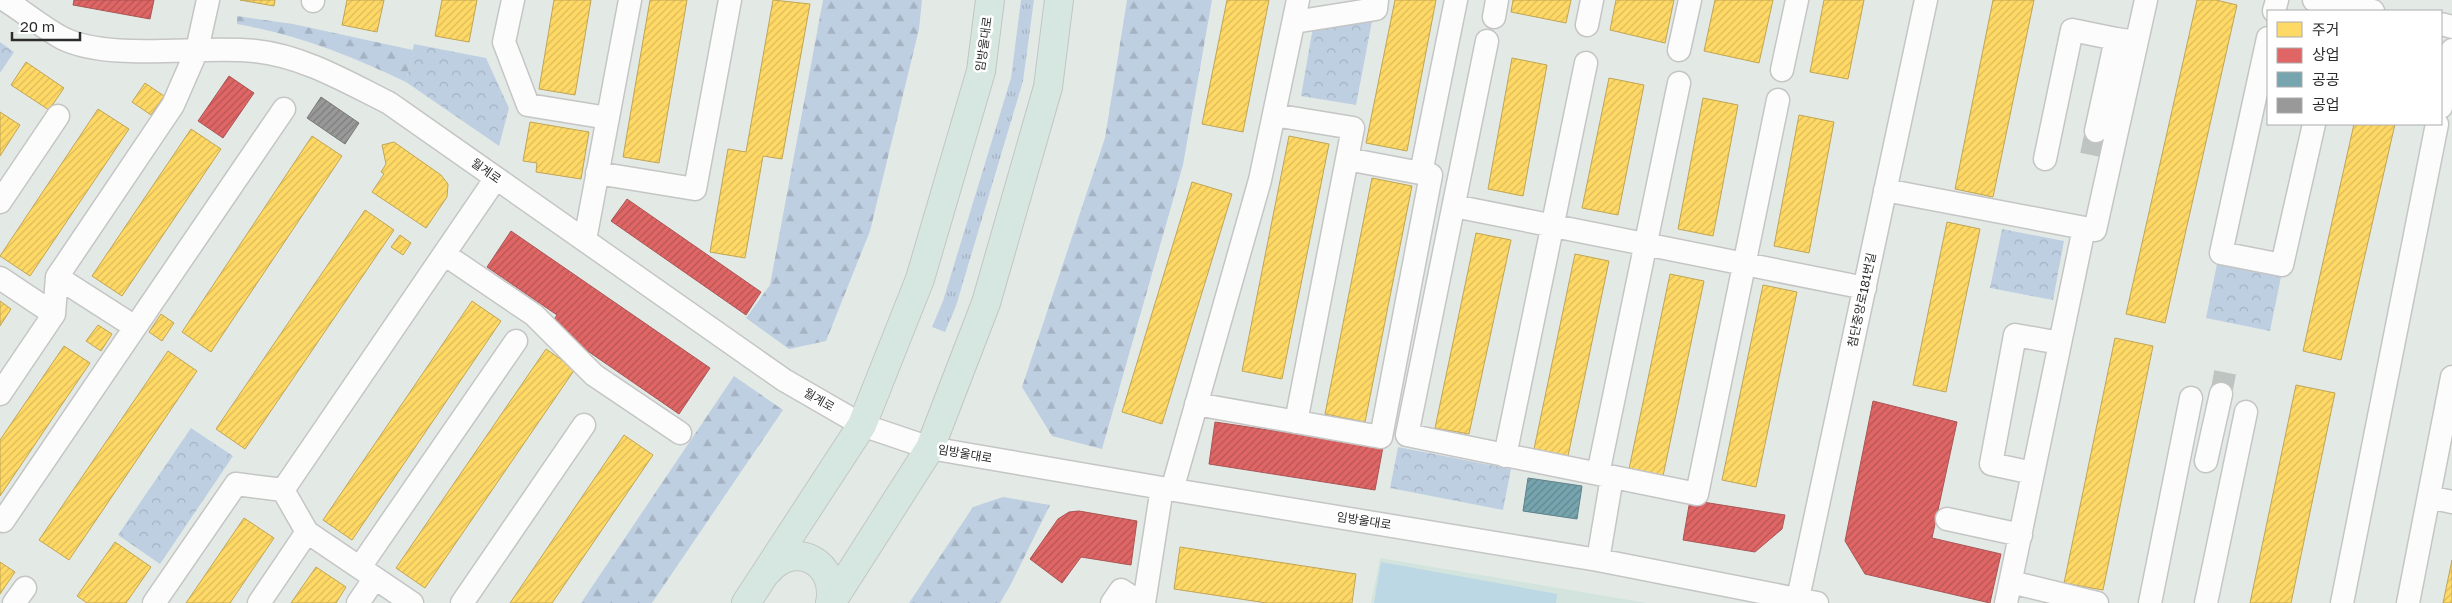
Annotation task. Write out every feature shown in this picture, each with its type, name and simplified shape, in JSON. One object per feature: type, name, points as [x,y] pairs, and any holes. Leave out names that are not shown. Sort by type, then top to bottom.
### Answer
[{"type":"main road","name":"임방울대로","points":[[746,603],[862,425],[920,279],[981,71],[990,0]]},
{"type":"main road","name":"임방울대로","points":[[830,603],[930,448],[989,294],[1048,87],[1059,0]]},
{"type":"main road","points":[[765,575],[776,562],[787,557],[809,558],[819,564],[826,572],[831,583],[830,603]]},
{"type":"street","name":"월계로","points":[[5,0],[63,38],[98,49],[255,51],[294,60],[333,75],[389,103],[784,380],[862,425],[930,448]]},
{"type":"street","points":[[0,394],[54,314],[57,277],[173,105],[197,50],[208,0]]},
{"type":"street","points":[[513,0],[504,42],[528,105],[608,118]]},
{"type":"street","points":[[585,240],[630,0]]},
{"type":"street","points":[[597,174],[695,189],[730,0]]},
{"type":"street","points":[[1144,603],[1167,489],[1196,404],[1260,180],[1298,0]]},
{"type":"street","points":[[1294,22],[1376,9],[1377,0]]},
{"type":"street","points":[[1421,173],[1456,0]]},
{"type":"street","points":[[1587,25],[1592,0]]},
{"type":"street","points":[[1679,50],[1690,0]]},
{"type":"street","points":[[1782,70],[1797,0]]},
{"type":"street","name":"첨단중앙로181번길","points":[[1804,602],[1865,288],[1926,0]]},
{"type":"street","points":[[2096,131],[2126,41],[2146,0]]},
{"type":"street","points":[[2314,0],[2339,8],[2362,10]]},
{"type":"street","points":[[2045,159],[2072,30],[2126,41]]},
{"type":"street","points":[[1488,41],[1406,435],[1505,456],[1697,494],[1778,100]]},
{"type":"street","points":[[1885,190],[2095,230],[2126,41]]},
{"type":"street","points":[[2267,43],[2222,252],[2282,265],[2314,125]]},
{"type":"street","points":[[2442,102],[2452,50]]},
{"type":"street","points":[[1505,456],[1586,63]]},
{"type":"street","points":[[1598,560],[1605,476],[1646,244],[1679,82]]},
{"type":"street","points":[[3,521],[284,109]]},
{"type":"street","points":[[1274,115],[1353,128],[1296,422]]},
{"type":"street","points":[[0,202],[58,116]]},
{"type":"street","points":[[2342,603],[2437,125]]},
{"type":"street","points":[[1196,404],[1381,437],[1431,175],[1347,159]]},
{"type":"street","points":[[283,490],[496,178]]},
{"type":"street","points":[[1454,206],[1865,288]]},
{"type":"street","points":[[2084,228],[2009,592],[2097,603]]},
{"type":"street","points":[[444,254],[534,315],[594,375],[680,433]]},
{"type":"street","points":[[57,277],[135,327]]},
{"type":"street","points":[[0,278],[54,314]]},
{"type":"street","points":[[2033,473],[1991,464],[2016,335],[2060,343]]},
{"type":"street","points":[[358,603],[368,573],[516,341]]},
{"type":"street","points":[[2408,603],[2452,377]]},
{"type":"street","points":[[2206,461],[2221,394]]},
{"type":"street","points":[[2150,603],[2191,398]]},
{"type":"street","points":[[2206,603],[2246,412]]},
{"type":"street","points":[[462,603],[584,425]]},
{"type":"street","name":"임방울대로","points":[[930,448],[1598,560],[1804,602]]},
{"type":"street","points":[[2180,456],[2235,466]]},
{"type":"street","points":[[154,603],[236,484],[283,490]]},
{"type":"street","points":[[283,490],[308,532],[412,603]]},
{"type":"street","points":[[2428,497],[2452,502]]},
{"type":"street","points":[[1947,518],[2021,535]]},
{"type":"street","points":[[259,603],[308,532]]},
{"type":"street","points":[[1112,603],[1121,590],[1140,603]]},
{"type":"shaded area","points":[[1380,558],[1647,603],[1371,603]]},
{"type":"shaded area","points":[[1381,562],[1557,594],[1556,603],[1374,603]]},
{"type":"green space","points":[[823,0],[922,0],[919,29],[870,231],[826,341],[789,349],[746,318],[770,285]]},
{"type":"green space","points":[[1021,0],[1034,0],[1023,81],[956,306],[945,332],[932,327],[943,301],[1011,78]]},
{"type":"green space","points":[[1127,0],[1212,0],[1183,165],[1102,449],[1052,436],[1022,387],[1105,138]]},
{"type":"green space","points":[[237,16],[293,24],[413,50],[406,82],[364,63],[303,40],[237,24]]},
{"type":"green space","points":[[1373,16],[1356,105],[1301,96],[1313,27]]},
{"type":"green space","points":[[0,42],[14,52],[0,73]]},
{"type":"green space","points":[[414,44],[486,58],[509,108],[499,146],[406,82]]},
{"type":"green space","points":[[2002,229],[2064,241],[2053,300],[1990,288]]},
{"type":"green space","points":[[2218,259],[2282,272],[2270,331],[2206,318]]},
{"type":"green space","points":[[734,376],[783,410],[652,603],[581,603]]},
{"type":"green space","points":[[191,428],[233,456],[160,564],[118,535]]},
{"type":"green space","points":[[1398,447],[1511,469],[1503,510],[1390,488]]},
{"type":"green space","points":[[1003,497],[1050,505],[1000,603],[909,603],[973,507]]},
{"type":"building: 주거","points":[[240,0],[275,0],[274,6]]},
{"type":"building: 주거","points":[[347,0],[384,0],[377,32],[342,25]]},
{"type":"building: 주거","points":[[442,0],[477,0],[469,42],[435,36]]},
{"type":"building: 주거","points":[[554,0],[591,0],[575,95],[539,89]]},
{"type":"building: 주거","points":[[650,0],[687,0],[659,163],[623,157]]},
{"type":"building: 주거","points":[[773,0],[810,4],[782,159],[763,156],[745,258],[710,252],[728,149],[746,152]]},
{"type":"building: 주거","points":[[1227,0],[1269,0],[1243,132],[1202,124]]},
{"type":"building: 주거","points":[[1395,0],[1436,0],[1407,151],[1366,143]]},
{"type":"building: 주거","points":[[1513,0],[1571,0],[1566,23],[1511,12]]},
{"type":"building: 주거","points":[[1616,0],[1674,0],[1665,43],[1610,30]]},
{"type":"building: 주거","points":[[1715,0],[1773,0],[1759,63],[1704,51]]},
{"type":"building: 주거","points":[[1824,0],[1864,0],[1848,79],[1810,72]]},
{"type":"building: 주거","points":[[1993,0],[2034,0],[1993,197],[1955,189]]},
{"type":"building: 주거","points":[[2197,0],[2216,0],[2237,5],[2165,323],[2126,314]]},
{"type":"building: 주거","points":[[1512,58],[1547,65],[1523,196],[1488,189]]},
{"type":"building: 주거","points":[[26,62],[64,88],[49,110],[11,85]]},
{"type":"building: 주거","points":[[1609,78],[1644,85],[1618,215],[1582,208]]},
{"type":"building: 주거","points":[[145,83],[164,96],[151,115],[132,102]]},
{"type":"building: 주거","points":[[1703,98],[1738,105],[1713,236],[1678,229]]},
{"type":"building: 주거","points":[[98,109],[129,129],[30,276],[0,256]]},
{"type":"building: 주거","points":[[0,112],[20,125],[0,156]]},
{"type":"building: 주거","points":[[1799,115],[1834,122],[1809,253],[1774,246]]},
{"type":"building: 주거","points":[[530,122],[589,132],[581,179],[536,172],[537,163],[523,161]]},
{"type":"building: 주거","points":[[2354,125],[2395,125],[2341,360],[2303,351]]},
{"type":"building: 주거","points":[[191,129],[221,149],[122,296],[92,276]]},
{"type":"building: 주거","points":[[312,136],[342,156],[211,352],[182,332]]},
{"type":"building: 주거","points":[[1289,136],[1329,144],[1282,379],[1242,371]]},
{"type":"building: 주거","points":[[394,142],[441,175],[448,184],[447,197],[426,228],[372,192],[384,174],[381,172],[386,164],[382,145]]},
{"type":"building: 주거","points":[[1372,178],[1412,186],[1365,422],[1325,414]]},
{"type":"building: 주거","points":[[1192,182],[1232,194],[1162,424],[1122,412]]},
{"type":"building: 주거","points":[[365,210],[394,230],[245,449],[216,429]]},
{"type":"building: 주거","points":[[1947,222],[1980,229],[1946,392],[1913,385]]},
{"type":"building: 주거","points":[[1476,233],[1511,240],[1469,434],[1435,428]]},
{"type":"building: 주거","points":[[400,235],[411,243],[403,255],[391,247]]},
{"type":"building: 주거","points":[[1575,254],[1609,261],[1568,456],[1534,449]]},
{"type":"building: 주거","points":[[1670,274],[1704,281],[1663,476],[1629,469]]},
{"type":"building: 주거","points":[[1763,285],[1797,292],[1756,487],[1722,480]]},
{"type":"building: 주거","points":[[0,301],[11,309],[0,326]]},
{"type":"building: 주거","points":[[472,301],[501,321],[352,540],[323,520]]},
{"type":"building: 주거","points":[[161,314],[174,323],[162,341],[149,332]]},
{"type":"building: 주거","points":[[98,325],[112,334],[101,351],[86,341]]},
{"type":"building: 주거","points":[[2115,338],[2153,346],[2103,590],[2064,583]]},
{"type":"building: 주거","points":[[64,346],[90,363],[0,496],[0,440]]},
{"type":"building: 주거","points":[[546,349],[575,369],[425,588],[396,568]]},
{"type":"building: 주거","points":[[168,351],[197,371],[69,560],[39,540]]},
{"type":"building: 주거","points":[[2296,385],[2335,393],[2291,603],[2250,603]]},
{"type":"building: 주거","points":[[624,435],[653,455],[552,603],[510,603]]},
{"type":"building: 주거","points":[[244,518],[274,538],[230,603],[186,603]]},
{"type":"building: 주거","points":[[115,542],[151,567],[126,603],[87,603],[77,596]]},
{"type":"building: 주거","points":[[1180,547],[1356,574],[1352,603],[1267,603],[1174,589]]},
{"type":"building: 주거","points":[[2452,560],[2452,603],[2443,603]]},
{"type":"building: 주거","points":[[0,562],[15,572],[0,594]]},
{"type":"building: 주거","points":[[316,567],[346,587],[336,603],[291,603]]},
{"type":"building: 상업","points":[[74,0],[154,0],[150,19],[73,5]]},
{"type":"building: 상업","points":[[229,76],[254,93],[223,138],[198,121]]},
{"type":"building: 상업","points":[[627,199],[761,292],[746,315],[611,221]]},
{"type":"building: 상업","points":[[511,231],[710,368],[679,414],[550,325],[557,315],[487,267]]},
{"type":"building: 상업","points":[[1873,401],[1957,422],[1932,538],[2001,554],[1990,603],[1865,574],[1845,541]]},
{"type":"building: 상업","points":[[1215,422],[1383,447],[1375,490],[1209,464]]},
{"type":"building: 상업","points":[[1690,500],[1785,515],[1782,529],[1755,552],[1683,540]]},
{"type":"building: 상업","points":[[1079,511],[1137,521],[1131,565],[1081,557],[1062,583],[1030,559],[1058,519],[1069,512]]},
{"type":"building: 공공","points":[[1528,478],[1582,486],[1577,519],[1523,511]]},
{"type":"building: 공업","points":[[321,97],[359,123],[345,144],[307,118]]},
{"type":"tunnel","points":[[2091,155],[2096,131]]},
{"type":"tunnel","points":[[2221,394],[2226,368]]}]
